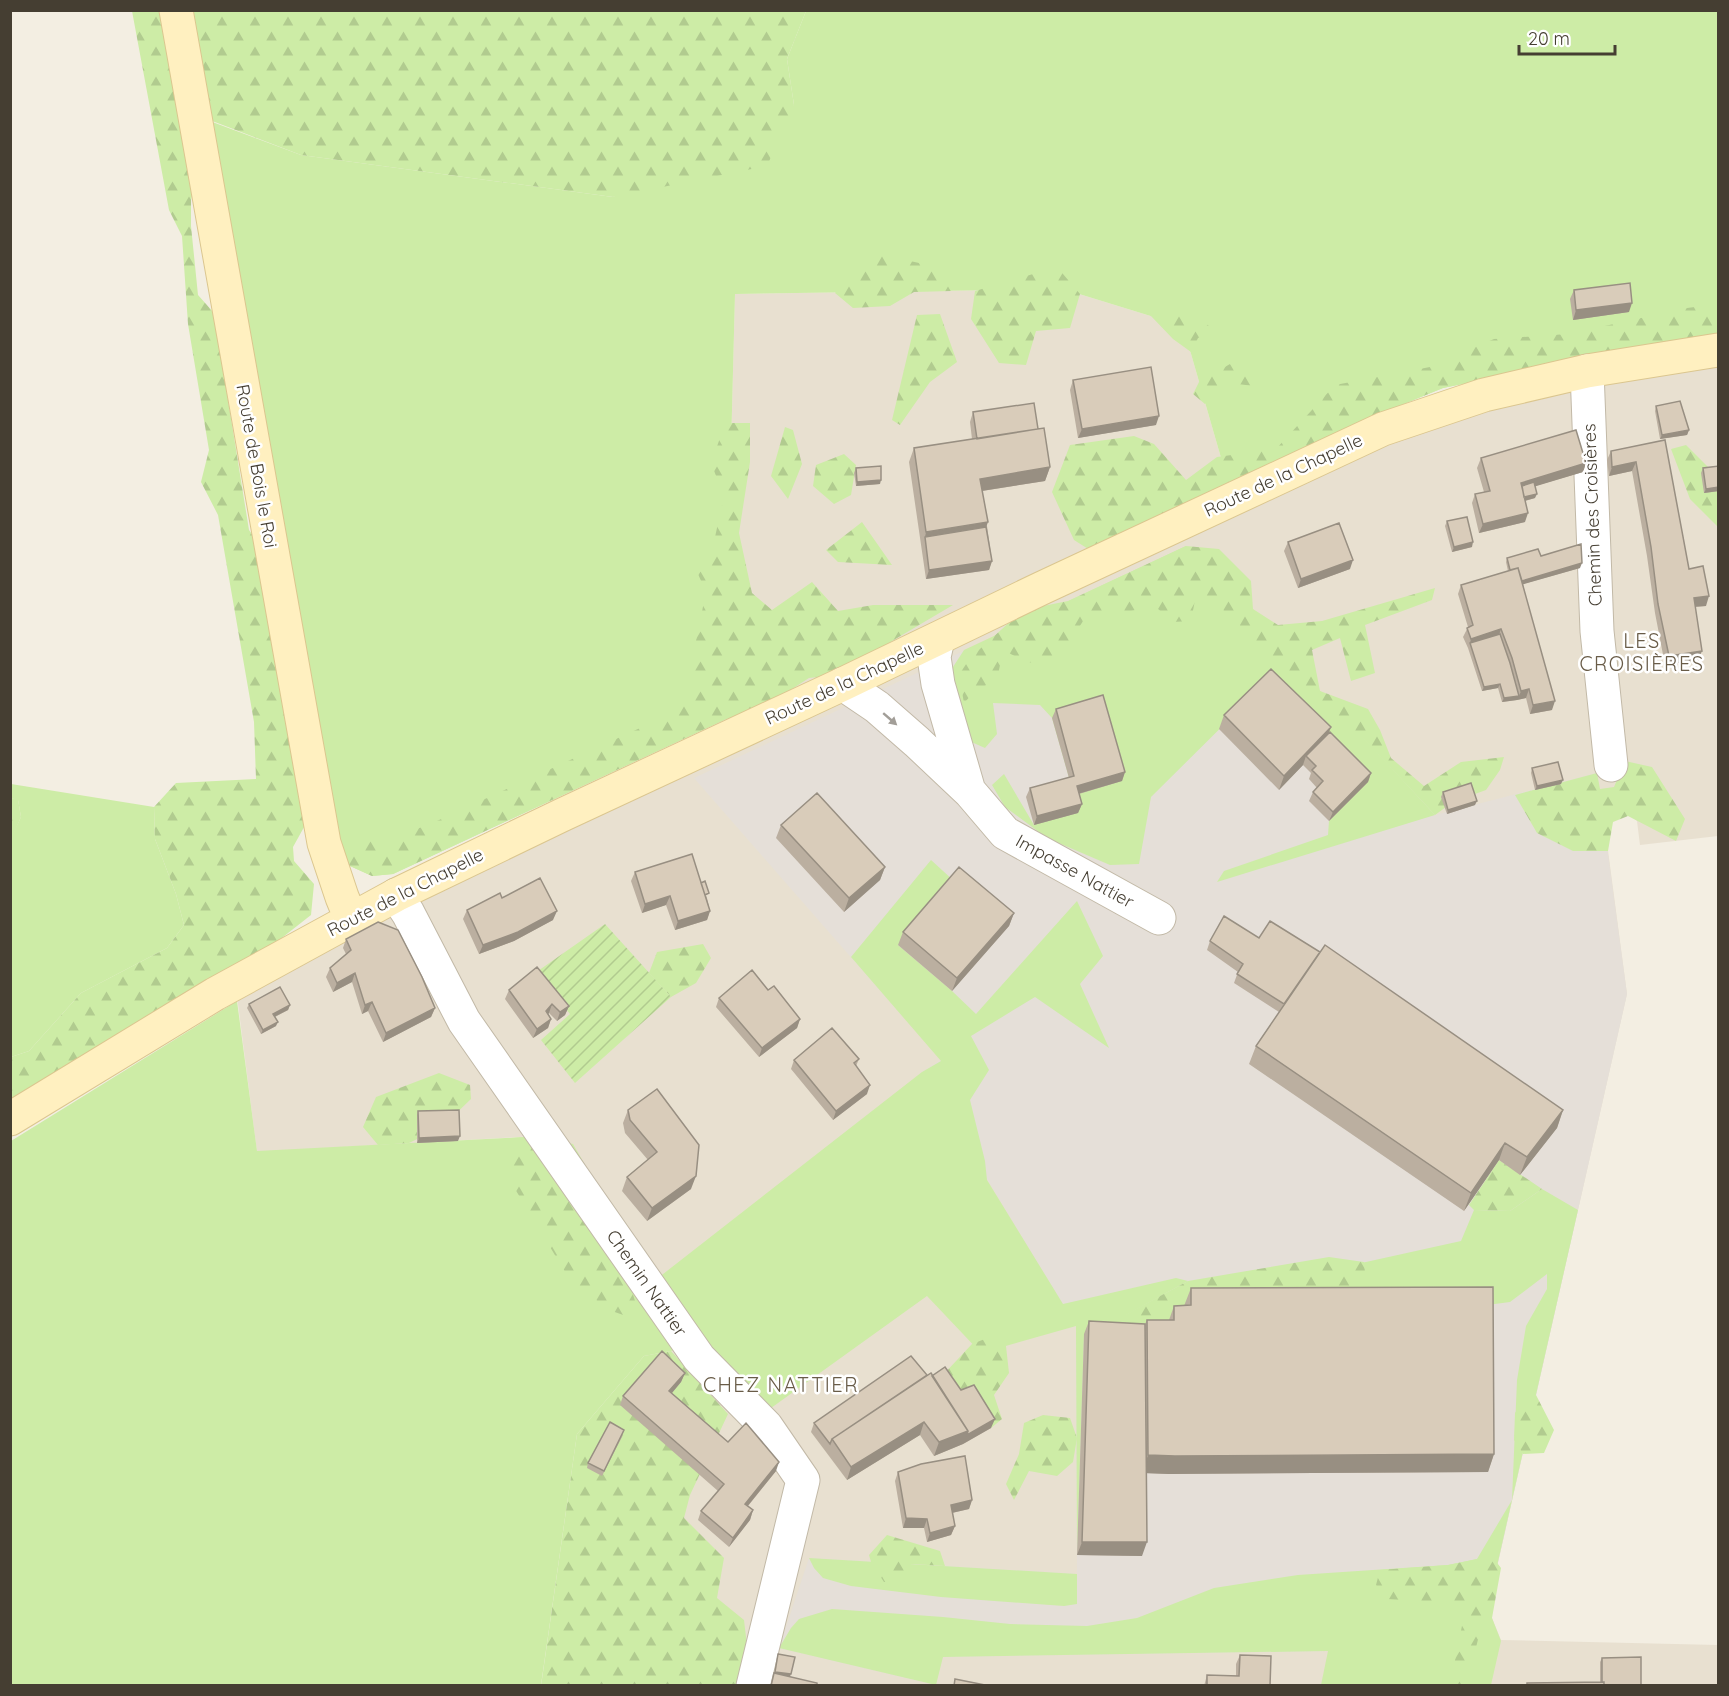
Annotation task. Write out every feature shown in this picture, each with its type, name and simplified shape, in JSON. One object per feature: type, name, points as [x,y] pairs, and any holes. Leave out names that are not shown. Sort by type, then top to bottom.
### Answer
[{"type":"main road","name":"Route de Bois le Roi","points":[[176,10],[324,843],[351,919]]},
{"type":"main road","name":"Route de la Chapelle","points":[[10,1119],[215,994],[396,895],[1052,583],[1383,429],[1484,394],[1587,371],[1719,350]]},
{"type":"street","name":"Chemin des Croisières","points":[[1587,371],[1597,631],[1611,765]]},
{"type":"street","name":"Impasse Nattier","points":[[938,639],[934,657],[938,684],[970,792]]},
{"type":"street","name":"Impasse Nattier","points":[[843,684],[877,707],[917,742],[970,792],[1005,833],[1159,918]]},
{"type":"street","name":"Chemin Nattier","points":[[396,895],[408,913],[464,1021],[699,1358],[766,1426],[803,1480],[753,1686]]},
{"type":"shaded area","points":[[1063,289],[1183,326],[1230,489],[1374,416],[1718,344],[1718,836],[1640,845],[1637,821],[1600,790],[1627,994],[1492,1589],[1492,1618],[1501,1640],[1718,1645],[1718,1685],[541,1685],[644,1356],[691,1347],[537,1136],[257,1152],[234,973],[724,720],[735,294]]},
{"type":"shaded area","points":[[1186,546],[1435,815],[1597,773],[1627,994],[1492,1589],[1328,1651],[943,1657],[936,1685],[779,1648],[809,1558],[1077,1574],[1076,1326],[922,1072],[941,1060],[694,778]]},
{"type":"green space","points":[[132,11],[182,11],[205,143],[191,200],[191,226],[198,295],[214,313],[249,530],[282,576],[308,820],[293,847],[294,861],[314,884],[311,915],[269,948],[11,1103],[11,1057],[29,1051],[81,993],[167,948],[184,925],[176,894],[155,839],[154,807],[176,783],[256,779],[254,722],[218,515],[201,482],[209,450],[188,324],[182,236],[169,210]]},
{"type":"green space","points":[[188,11],[806,11],[787,59],[794,105],[767,166],[613,197],[301,155],[207,119]]},
{"type":"green space","points":[[806,11],[1718,11],[1718,329],[1443,388],[1374,416],[1230,489],[1183,326],[1063,289],[735,294],[724,720],[393,874],[372,876],[350,866],[342,857],[207,120],[301,155],[613,197],[794,105],[787,59]]},
{"type":"green space","points":[[869,252],[951,270],[951,291],[914,292],[890,306],[853,308],[835,293]]},
{"type":"green space","points":[[1057,267],[1080,294],[1070,328],[1036,331],[1026,365],[999,363],[971,319],[975,291]]},
{"type":"green space","points":[[1718,304],[1718,337],[1607,355],[1443,388],[1374,416],[1093,552],[1074,540],[1052,492],[1070,445],[1134,436],[1154,444],[1186,480],[1217,457],[1276,449],[1335,385],[1430,367],[1494,339],[1568,334],[1687,308]]},
{"type":"green space","points":[[1185,310],[1215,330],[1198,338],[1191,352],[1173,339],[1151,316]]},
{"type":"green space","points":[[940,314],[957,362],[930,382],[900,425],[892,420],[917,315]]},
{"type":"green space","points":[[1230,364],[1269,388],[1230,383],[1205,404],[1193,394],[1199,382]]},
{"type":"green space","points":[[732,423],[750,423],[750,462],[739,533],[752,593],[772,610],[812,582],[838,611],[873,605],[953,605],[892,641],[847,674],[809,678],[767,705],[724,720],[393,874],[372,876],[350,866],[342,857],[347,844],[354,837],[378,840],[426,826],[675,712],[702,688],[689,675],[706,592],[698,574],[710,560],[724,496],[711,463],[724,427]]},
{"type":"green space","points":[[785,427],[793,430],[802,464],[788,499],[771,476]]},
{"type":"green space","points":[[1686,445],[1718,477],[1718,527],[1690,499],[1671,449]]},
{"type":"green space","points":[[844,454],[856,465],[851,495],[834,504],[813,486],[816,465]]},
{"type":"green space","points":[[862,522],[892,565],[838,562],[826,550]]},
{"type":"green space","points":[[1186,546],[1435,815],[1217,882],[1224,871],[1328,835],[1329,821],[1367,782],[1266,683],[1151,797],[1139,864],[1110,865],[1047,838],[1005,807],[992,785],[1004,774],[1034,825],[1074,795],[1052,718],[1040,705],[993,703],[997,734],[985,748],[969,741],[951,695],[953,667],[964,650]]},
{"type":"green space","points":[[1186,546],[1219,549],[1251,581],[1253,609],[1278,625],[1322,621],[1435,588],[1432,600],[1365,625],[1375,673],[1351,681],[1340,638],[1312,650],[1320,691],[1368,709],[1380,730],[1391,758],[1424,786],[1461,762],[1504,757],[1500,770],[1486,790],[1453,802],[1435,815],[1360,735],[1295,686],[1247,632],[1212,600],[1195,600],[1191,621],[1172,622],[1155,606],[1083,621],[1062,655],[1028,663],[1003,650],[997,680],[976,690],[964,703],[959,675],[970,658],[1023,610],[1068,601]]},
{"type":"green space","points":[[1625,761],[1652,767],[1685,819],[1676,841],[1628,816],[1613,822],[1608,851],[1573,851],[1537,833],[1515,795],[1597,773],[1600,789],[1614,787]]},
{"type":"green space","points":[[11,784],[154,807],[155,839],[176,894],[184,925],[167,948],[81,993],[29,1051],[11,1057],[10,840],[21,817],[18,800],[11,798]]},
{"type":"green space","points":[[11,798],[18,799],[21,817],[11,840]]},
{"type":"green space","points":[[931,860],[954,881],[898,945],[976,1014],[1077,901],[1103,956],[1080,984],[1109,1048],[1035,997],[971,1036],[989,1070],[970,1100],[985,1161],[987,1180],[1063,1304],[1176,1278],[1188,1281],[1126,1315],[1461,1241],[1474,1210],[1510,1211],[1542,1189],[1578,1210],[1492,1588],[1492,1618],[1501,1641],[1491,1685],[1321,1685],[1328,1651],[943,1657],[936,1685],[779,1648],[799,1619],[832,1609],[1010,1624],[1087,1626],[1137,1618],[1214,1588],[1298,1575],[1448,1565],[1477,1559],[1512,1500],[1517,1380],[1526,1326],[1547,1289],[1547,1274],[1510,1302],[1185,1323],[1084,1335],[1077,1555],[1076,1326],[981,1353],[927,1296],[757,1418],[692,1347],[644,1356],[577,1434],[541,1685],[11,1686],[11,1141],[237,1001],[257,1151],[544,1136],[649,1285],[922,1072],[941,1061],[851,957]]},
{"type":"green space","points":[[605,924],[671,997],[575,1083],[541,1040],[570,1014],[535,973]]},
{"type":"green space","points":[[703,944],[711,958],[696,983],[671,997],[649,973],[657,952]]},
{"type":"green space","points":[[439,1073],[470,1085],[471,1099],[442,1127],[409,1143],[378,1145],[363,1127],[376,1097]]},
{"type":"green space","points":[[537,1136],[573,1144],[629,1241],[630,1285],[640,1317],[629,1317],[609,1310],[570,1280],[512,1184],[511,1138]]},
{"type":"green space","points":[[1499,1160],[1542,1189],[1510,1211],[1474,1210],[1469,1205]]},
{"type":"green space","points":[[1329,1257],[1364,1262],[1366,1283],[1294,1319],[1245,1314],[1123,1316],[1188,1281]]},
{"type":"green space","points":[[990,1337],[1006,1346],[1009,1373],[994,1395],[1002,1419],[991,1428],[971,1394],[958,1399],[942,1376],[972,1344]]},
{"type":"green space","points":[[671,1351],[728,1414],[690,1495],[684,1518],[724,1558],[717,1598],[744,1620],[748,1654],[741,1685],[541,1686],[577,1434],[644,1356]]},
{"type":"green space","points":[[1536,1395],[1554,1430],[1544,1453],[1523,1454],[1514,1440],[1515,1413],[1522,1402]]},
{"type":"green space","points":[[1043,1415],[1070,1418],[1077,1438],[1073,1462],[1057,1476],[1029,1471],[1014,1500],[1006,1484],[1019,1454],[1024,1423]]},
{"type":"green space","points":[[887,1535],[940,1551],[945,1566],[911,1564],[905,1582],[884,1582],[869,1555]]},
{"type":"green space","points":[[1492,1556],[1501,1568],[1492,1618],[1480,1631],[1467,1685],[1450,1685],[1465,1611],[1460,1603],[1387,1599],[1376,1585],[1380,1570],[1448,1565]]},
{"type":"green space","points":[[809,1558],[1077,1574],[1077,1604],[1064,1606],[941,1597],[851,1586],[823,1578]]},
{"type":"building","points":[[1630,283],[1632,303],[1576,310],[1574,290]]},
{"type":"building","points":[[1151,367],[1159,416],[1082,429],[1073,380]]},
{"type":"building","points":[[1680,401],[1689,430],[1662,435],[1656,406]]},
{"type":"building","points":[[1034,403],[1038,429],[977,439],[973,412]]},
{"type":"building","points":[[1044,428],[1050,467],[980,479],[988,522],[926,532],[914,448]]},
{"type":"building","points":[[1576,430],[1586,463],[1521,483],[1528,513],[1483,524],[1475,494],[1490,491],[1481,458]]},
{"type":"building","points":[[1665,440],[1689,569],[1703,566],[1709,596],[1694,598],[1702,651],[1669,656],[1658,604],[1651,547],[1636,462],[1612,467],[1611,451]]},
{"type":"building","points":[[881,466],[881,480],[857,482],[856,468]]},
{"type":"building","points":[[1719,466],[1719,487],[1706,489],[1703,468]]},
{"type":"building","points":[[1534,482],[1537,494],[1524,497],[1522,486]]},
{"type":"building","points":[[1467,517],[1473,542],[1454,547],[1447,521]]},
{"type":"building","points":[[1339,523],[1353,560],[1301,579],[1288,542]]},
{"type":"building","points":[[986,527],[992,561],[929,570],[925,537]]},
{"type":"building","points":[[1581,544],[1582,563],[1522,581],[1518,568],[1510,570],[1507,558],[1538,549],[1541,556]]},
{"type":"building","points":[[1518,568],[1555,701],[1533,705],[1529,689],[1521,691],[1501,629],[1471,639],[1467,628],[1473,625],[1461,585]]},
{"type":"building","points":[[1500,634],[1519,696],[1504,698],[1500,684],[1484,687],[1470,643]]},
{"type":"building","points":[[1271,669],[1331,727],[1284,776],[1224,715]]},
{"type":"building","points":[[1103,695],[1125,772],[1077,786],[1082,804],[1037,816],[1030,788],[1074,776],[1056,709]]},
{"type":"building","points":[[1330,732],[1371,773],[1333,812],[1313,792],[1323,781],[1312,770],[1316,766],[1306,756]]},
{"type":"building","points":[[1558,762],[1563,780],[1537,786],[1532,768]]},
{"type":"building","points":[[1471,783],[1477,801],[1448,810],[1443,792]]},
{"type":"building","points":[[817,793],[885,867],[849,898],[781,825]]},
{"type":"building","points":[[692,854],[710,911],[678,921],[670,896],[645,904],[635,872]]},
{"type":"building","points":[[959,867],[1014,913],[957,978],[903,932]]},
{"type":"building","points":[[540,878],[557,911],[518,932],[483,945],[467,910],[500,893],[502,898]]},
{"type":"building","points":[[705,881],[709,893],[705,895],[701,883]]},
{"type":"building","points":[[1224,916],[1259,938],[1270,921],[1320,952],[1284,1004],[1237,974],[1243,964],[1210,941]]},
{"type":"building","points":[[378,922],[398,930],[435,1008],[386,1033],[372,1002],[365,1005],[355,973],[337,983],[330,968],[351,950],[346,939]]},
{"type":"building","points":[[1325,945],[1563,1110],[1527,1157],[1505,1143],[1471,1193],[1256,1046]]},
{"type":"building","points":[[537,967],[569,1006],[560,1012],[552,1004],[546,1011],[551,1019],[537,1029],[509,990]]},
{"type":"building","points":[[752,970],[768,990],[774,986],[800,1019],[762,1048],[719,998]]},
{"type":"building","points":[[280,987],[290,1005],[273,1014],[278,1022],[263,1030],[249,1004]]},
{"type":"building","points":[[832,1028],[859,1059],[854,1063],[870,1085],[836,1111],[794,1060]]},
{"type":"building","points":[[657,1089],[699,1145],[696,1176],[652,1208],[627,1177],[657,1152],[630,1120],[628,1110]]},
{"type":"building","points":[[459,1110],[460,1136],[419,1138],[418,1111]]},
{"type":"building","points":[[1493,1287],[1494,1454],[1148,1455],[1147,1320],[1174,1320],[1174,1306],[1191,1305],[1191,1288]]},
{"type":"building","points":[[1089,1321],[1145,1324],[1147,1542],[1082,1542]]},
{"type":"building","points":[[662,1351],[685,1373],[669,1391],[728,1442],[746,1423],[779,1462],[745,1504],[753,1510],[733,1538],[701,1511],[724,1484],[623,1396]]},
{"type":"building","points":[[911,1356],[927,1375],[832,1439],[830,1444],[814,1423]]},
{"type":"building","points":[[945,1367],[961,1390],[974,1385],[995,1419],[967,1435],[968,1431],[932,1376]]},
{"type":"building","points":[[931,1373],[968,1431],[939,1442],[924,1422],[851,1467],[832,1439]]},
{"type":"building","points":[[610,1422],[624,1430],[604,1471],[588,1463]]},
{"type":"building","points":[[965,1456],[972,1500],[951,1505],[955,1526],[930,1533],[927,1519],[906,1518],[898,1472],[921,1464]]},
{"type":"building","points":[[778,1654],[795,1657],[791,1674],[775,1672]]},
{"type":"building","points":[[1240,1655],[1271,1656],[1270,1686],[1207,1686],[1207,1675],[1239,1676]]},
{"type":"building","points":[[1641,1657],[1641,1686],[1604,1686],[1602,1658]]},
{"type":"building","points":[[774,1673],[817,1683],[817,1686],[771,1686]]},
{"type":"building","points":[[955,1679],[990,1686],[954,1686]]},
{"type":"building","points":[[1604,1682],[1604,1686],[1527,1686],[1527,1683]]},
{"type":"district","name":"LES CROISIÈRES","points":[[1642,652]]},
{"type":"district","name":"CHEZ NATTIER","points":[[781,1384]]}]
